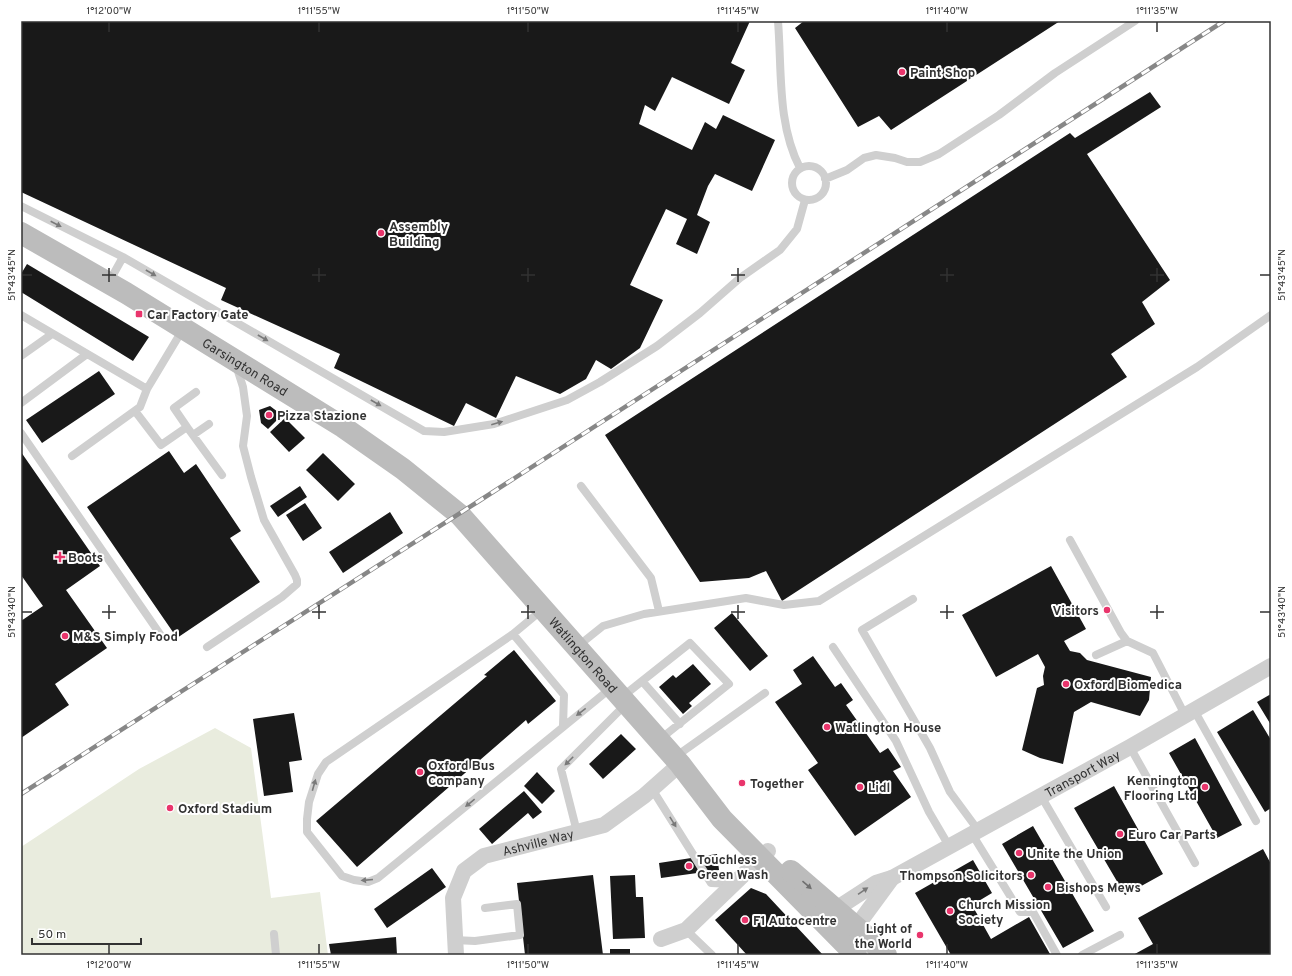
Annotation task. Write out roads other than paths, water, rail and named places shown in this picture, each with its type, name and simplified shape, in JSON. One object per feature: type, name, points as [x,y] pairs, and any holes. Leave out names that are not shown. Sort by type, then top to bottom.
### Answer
[{"type":"main road","name":"Garsington Road","points":[[21,232],[184,328],[343,427],[403,469],[460,515]]},
{"type":"main road","name":"Watlington Road","points":[[460,515],[658,741],[746,831],[829,930],[856,955]]},
{"type":"main road","name":"Watlington Road","points":[[764,854],[836,909],[886,955]]},
{"type":"street","name":"Transport Way","points":[[836,909],[876,883],[892,878],[1130,747],[1271,666]]},
{"type":"street","name":"Ashville Way","points":[[455,948],[453,898],[464,871],[484,856],[604,825],[681,766]]},
{"type":"street","points":[[661,939],[686,930],[764,854]]},
{"type":"street","name":"Transport Way","points":[[856,927],[892,878]]},
{"type":"street","points":[[836,909],[829,930],[856,927]]},
{"type":"lane","points":[[778,21],[783,112],[794,157],[800,168]]},
{"type":"lane","points":[[825,179],[847,170],[864,158],[876,155],[895,158],[907,162],[920,162],[939,154],[999,115],[1055,73],[1135,21]]},
{"type":"lane","points":[[805,166],[815,168],[823,174],[825,179],[825,188],[821,195],[814,200],[805,200],[796,195],[791,186],[793,176],[800,168],[805,166]]},
{"type":"lane","points":[[21,206],[424,431],[444,432],[494,424],[567,400],[600,382],[657,346],[700,313],[740,278],[780,250],[797,229],[805,200]]},
{"type":"lane","points":[[108,282],[121,261]]},
{"type":"lane","points":[[21,315],[147,389]]},
{"type":"lane","points":[[576,647],[603,626],[659,611],[746,598],[784,605],[819,601],[1197,367],[1271,315]]},
{"type":"lane","points":[[72,456],[140,407],[147,389],[184,328]]},
{"type":"lane","points":[[21,356],[52,334]]},
{"type":"lane","points":[[21,403],[87,354]]},
{"type":"lane","points":[[207,647],[282,597],[297,584],[295,575],[264,520],[251,477],[243,446],[247,416],[244,387],[234,360]]},
{"type":"lane","points":[[196,392],[174,408],[222,475]]},
{"type":"lane","points":[[135,411],[161,445],[187,427]]},
{"type":"lane","points":[[193,435],[209,424]]},
{"type":"lane","points":[[21,433],[162,637]]},
{"type":"lane","points":[[581,486],[651,578],[659,611]]},
{"type":"lane","points":[[1070,540],[1121,634],[1127,641],[1152,653],[1256,821]]},
{"type":"lane","points":[[913,599],[862,630],[930,748],[950,792],[975,832],[1020,912],[1033,912],[1057,955]]},
{"type":"lane","points":[[543,609],[513,634],[326,762],[318,774],[309,802],[307,832],[342,876],[368,882],[378,878],[563,726],[620,696],[642,681],[690,643],[729,684],[658,741]]},
{"type":"lane","points":[[513,634],[564,695],[563,726]]},
{"type":"lane","points":[[1096,655],[1127,641]]},
{"type":"lane","points":[[833,647],[896,741],[929,812],[949,846]]},
{"type":"lane","points":[[642,681],[680,724]]},
{"type":"lane","points":[[681,766],[765,694]]},
{"type":"lane","points":[[578,832],[561,769],[620,696]]},
{"type":"lane","points":[[1130,747],[1195,863]]},
{"type":"lane","points":[[652,789],[711,883],[734,884]]},
{"type":"lane","points":[[1041,796],[1106,907]]},
{"type":"lane","points":[[455,948],[475,941],[520,935],[517,904],[485,908]]},
{"type":"lane","points":[[686,930],[712,955]]},
{"type":"lane","points":[[274,934],[276,955]]},
{"type":"lane","points":[[1082,955],[1120,935]]},
{"type":"railway","points":[[21,794],[1224,21]]},
{"type":"place","name":"Paint Shop","points":[[902,72]]},
{"type":"place","name":"Assembly Building","points":[[381,233]]},
{"type":"place","name":"Car Factory Gate","points":[[139,314]]},
{"type":"place","name":"Pizza Stazione","points":[[269,415]]},
{"type":"place","name":"Boots","points":[[60,557]]},
{"type":"place","name":"Visitors","points":[[1107,610]]},
{"type":"place","name":"M&S Simply Food","points":[[65,636]]},
{"type":"place","name":"Oxford Biomedica","points":[[1066,684]]},
{"type":"place","name":"Watlington House","points":[[827,727]]},
{"type":"place","name":"Oxford Bus Company","points":[[420,772]]},
{"type":"place","name":"Together","points":[[742,783]]},
{"type":"place","name":"Lidl","points":[[860,787]]},
{"type":"place","name":"Kennington Flooring Ltd","points":[[1205,787]]},
{"type":"place","name":"Oxford Stadium","points":[[170,808]]},
{"type":"place","name":"Euro Car Parts","points":[[1120,834]]},
{"type":"place","name":"Unite the Union","points":[[1019,853]]},
{"type":"place","name":"Touchless Green Wash","points":[[689,866]]},
{"type":"place","name":"Thompson Solicitors","points":[[1031,875]]},
{"type":"place","name":"Bishops Mews","points":[[1048,887]]},
{"type":"place","name":"Church Mission Society","points":[[950,911]]},
{"type":"place","name":"F1 Autocentre","points":[[745,920]]},
{"type":"place","name":"Light of the World","points":[[920,935]]}]
